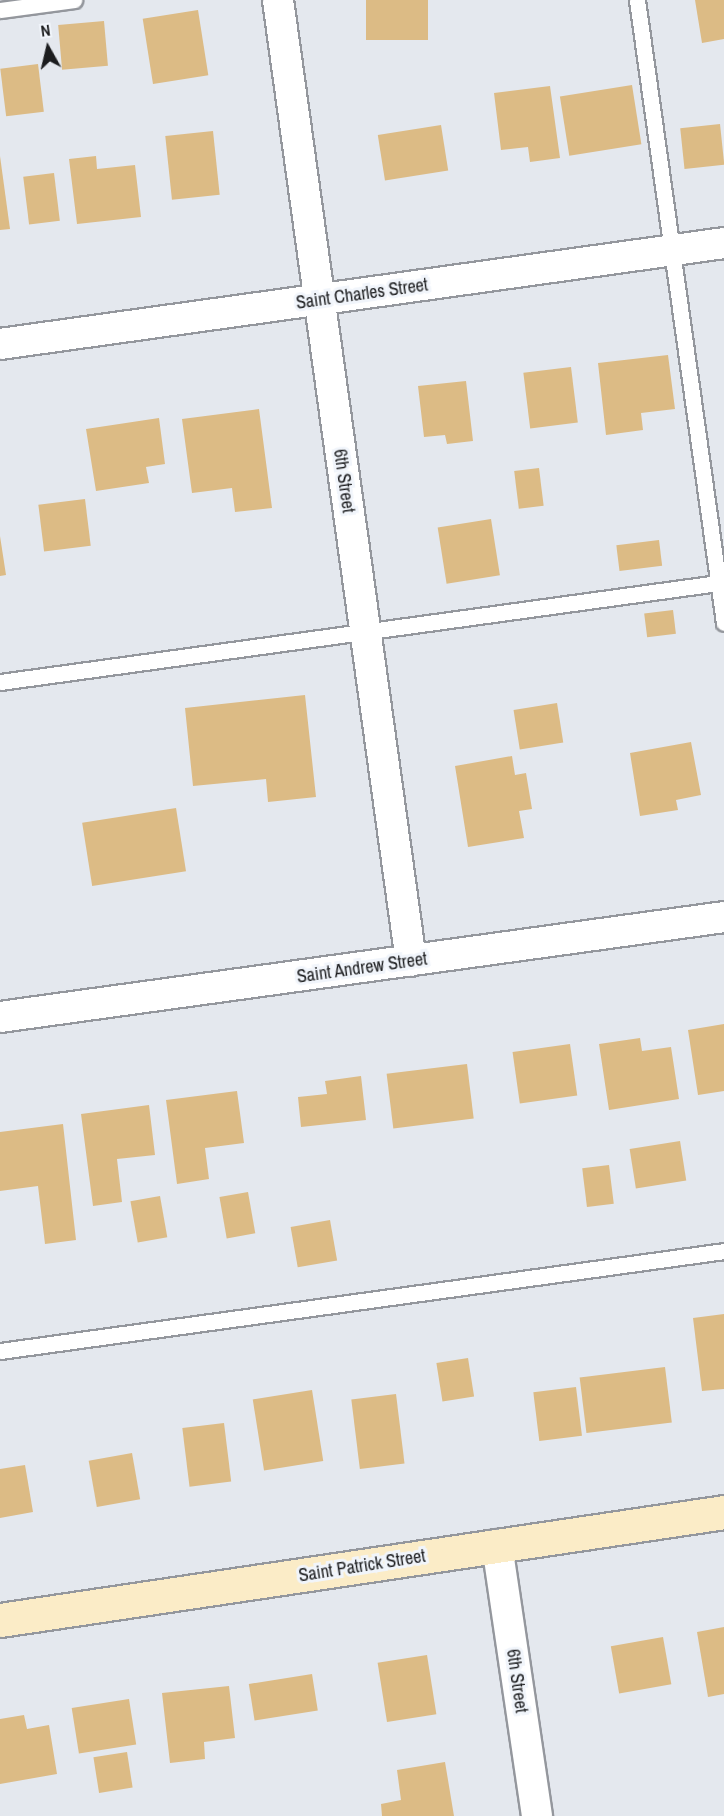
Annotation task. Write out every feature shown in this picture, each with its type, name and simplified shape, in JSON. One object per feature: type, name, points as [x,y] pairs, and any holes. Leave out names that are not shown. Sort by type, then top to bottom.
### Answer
[{"type":"main road","name":"Saint Patrick Street","points":[[0,1620],[724,1512]]},
{"type":"street","name":"6th Street","points":[[278,0],[411,961]]},
{"type":"street","name":"Saint Charles Street","points":[[0,344],[724,243]]},
{"type":"street","name":"Saint Andrew Street","points":[[0,1017],[724,917]]},
{"type":"street","name":"6th Street","points":[[497,1545],[537,1816]]},
{"type":"lane","points":[[0,10],[74,0]]},
{"type":"lane","points":[[638,0],[724,623]]},
{"type":"lane","points":[[0,682],[718,583]]},
{"type":"lane","points":[[0,1352],[724,1251]]},
{"type":"building","points":[[366,0],[428,0],[428,40],[366,40]]},
{"type":"building","points":[[695,0],[724,0],[724,39],[702,43]]},
{"type":"building","points":[[198,10],[208,75],[153,84],[143,19]]},
{"type":"building","points":[[104,21],[108,66],[62,70],[58,25]]},
{"type":"building","points":[[38,64],[44,112],[6,116],[0,69]]},
{"type":"building","points":[[632,85],[641,144],[569,156],[560,96]]},
{"type":"building","points":[[550,86],[560,158],[530,162],[528,147],[501,150],[494,93]]},
{"type":"building","points":[[720,124],[724,165],[685,169],[680,128]]},
{"type":"building","points":[[441,125],[448,170],[385,180],[378,135]]},
{"type":"building","points":[[213,131],[220,195],[172,200],[165,136]]},
{"type":"building","points":[[0,156],[10,229],[0,230]]},
{"type":"building","points":[[96,156],[97,169],[135,165],[141,217],[77,224],[69,159]]},
{"type":"building","points":[[54,173],[60,221],[29,224],[23,177]]},
{"type":"building","points":[[668,355],[675,409],[641,413],[643,430],[606,435],[598,363]]},
{"type":"building","points":[[571,367],[578,423],[530,428],[523,373]]},
{"type":"building","points":[[466,381],[473,441],[447,444],[445,435],[424,437],[418,386]]},
{"type":"building","points":[[259,409],[272,508],[235,512],[232,488],[192,493],[182,419]]},
{"type":"building","points":[[159,418],[165,464],[146,467],[149,483],[96,491],[86,429]]},
{"type":"building","points":[[539,468],[544,506],[519,509],[514,471]]},
{"type":"building","points":[[85,499],[91,546],[44,551],[38,505]]},
{"type":"building","points":[[491,519],[500,575],[447,584],[438,527]]},
{"type":"building","points":[[0,536],[6,575],[0,576]]},
{"type":"building","points":[[659,540],[662,566],[619,571],[616,545]]},
{"type":"building","points":[[673,610],[676,634],[647,637],[644,614]]},
{"type":"building","points":[[305,695],[316,797],[268,802],[266,779],[193,786],[185,708]]},
{"type":"building","points":[[557,703],[563,743],[520,749],[514,710]]},
{"type":"building","points":[[691,742],[701,795],[676,800],[678,810],[640,816],[630,753]]},
{"type":"building","points":[[512,756],[515,775],[526,773],[532,809],[519,811],[524,838],[468,847],[455,766]]},
{"type":"building","points":[[176,808],[186,871],[92,886],[82,823]]},
{"type":"building","points":[[724,1024],[724,1091],[698,1095],[688,1030]]},
{"type":"building","points":[[640,1038],[642,1051],[671,1047],[679,1099],[609,1110],[599,1044]]},
{"type":"building","points":[[570,1044],[577,1095],[520,1104],[513,1052]]},
{"type":"building","points":[[467,1064],[474,1119],[393,1128],[387,1074]]},
{"type":"building","points":[[361,1076],[366,1120],[301,1127],[298,1097],[327,1094],[325,1081]]},
{"type":"building","points":[[237,1091],[244,1143],[205,1148],[209,1179],[177,1184],[166,1100]]},
{"type":"building","points":[[149,1105],[155,1155],[117,1159],[122,1202],[93,1206],[81,1114]]},
{"type":"building","points":[[63,1124],[76,1240],[45,1244],[38,1186],[0,1191],[0,1132]]},
{"type":"building","points":[[680,1141],[686,1181],[636,1188],[630,1149]]},
{"type":"building","points":[[609,1165],[614,1204],[587,1207],[582,1168]]},
{"type":"building","points":[[248,1192],[255,1233],[227,1238],[219,1197]]},
{"type":"building","points":[[160,1196],[167,1237],[138,1243],[130,1201]]},
{"type":"building","points":[[330,1220],[337,1260],[298,1267],[291,1227]]},
{"type":"building","points":[[724,1314],[724,1389],[702,1391],[693,1318]]},
{"type":"building","points":[[468,1358],[474,1397],[442,1402],[436,1363]]},
{"type":"building","points":[[665,1367],[672,1423],[586,1433],[580,1377]]},
{"type":"building","points":[[576,1387],[582,1436],[539,1441],[533,1392]]},
{"type":"building","points":[[312,1390],[323,1461],[264,1470],[253,1399]]},
{"type":"building","points":[[396,1394],[405,1463],[360,1469],[351,1399]]},
{"type":"building","points":[[224,1423],[231,1482],[190,1487],[182,1428]]},
{"type":"building","points":[[132,1453],[140,1499],[97,1507],[89,1461]]},
{"type":"building","points":[[25,1465],[33,1512],[0,1518],[0,1469]]},
{"type":"building","points":[[724,1627],[724,1694],[708,1697],[697,1632]]},
{"type":"building","points":[[663,1637],[671,1684],[619,1693],[611,1646]]},
{"type":"building","points":[[427,1655],[436,1714],[387,1722],[378,1663]]},
{"type":"building","points":[[312,1674],[318,1711],[255,1721],[249,1684]]},
{"type":"building","points":[[229,1686],[235,1738],[204,1742],[205,1759],[170,1763],[162,1693]]},
{"type":"building","points":[[129,1699],[136,1744],[79,1754],[72,1708]]},
{"type":"building","points":[[24,1715],[27,1729],[49,1725],[57,1774],[0,1784],[0,1719]]},
{"type":"building","points":[[127,1752],[133,1788],[99,1793],[93,1757]]},
{"type":"building","points":[[445,1762],[454,1816],[382,1816],[381,1804],[401,1800],[397,1770]]}]
